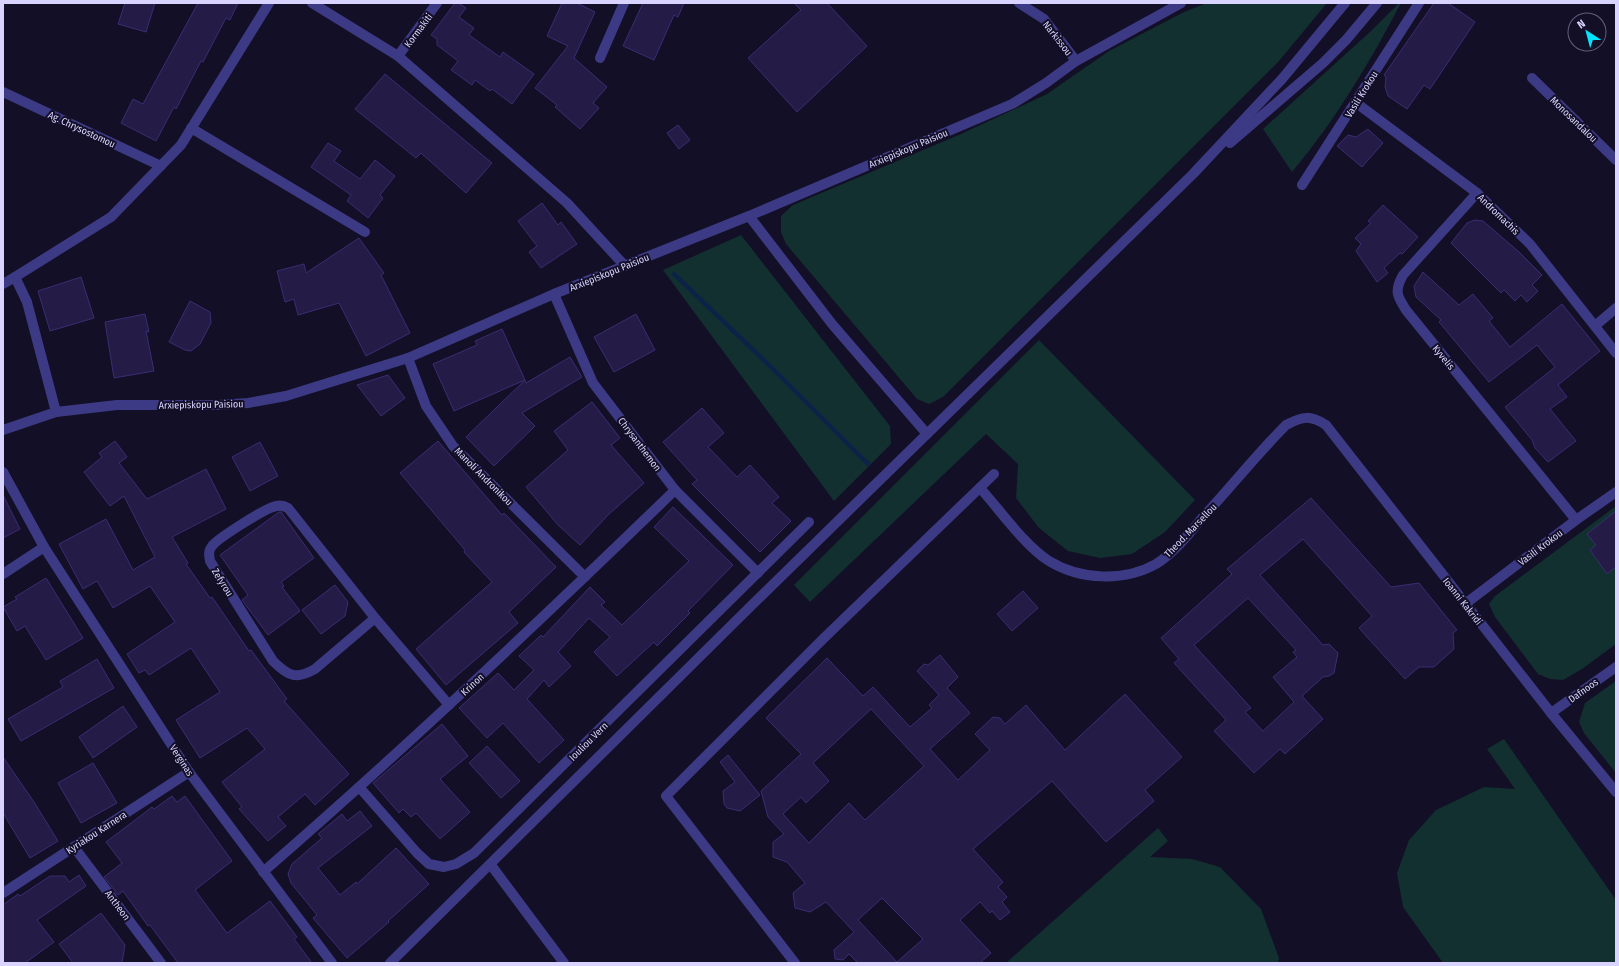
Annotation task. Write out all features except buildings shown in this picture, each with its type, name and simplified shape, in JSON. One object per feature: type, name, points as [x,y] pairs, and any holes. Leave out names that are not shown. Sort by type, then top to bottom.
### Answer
[{"type":"street","points":[[3,284],[111,217],[181,145],[269,3]]},
{"type":"street","points":[[312,3],[398,56],[567,203],[625,266]]},
{"type":"street","name":"Kormakiti","points":[[398,56],[437,3]]},
{"type":"street","points":[[600,58],[624,3]]},
{"type":"street","name":"Narkissou","points":[[1019,3],[1044,20],[1076,61]]},
{"type":"street","name":"Arxiepiskopu Paisiou","points":[[3,430],[56,412],[117,405],[217,405],[248,403],[286,396],[408,358],[554,294],[749,216],[1012,104],[1046,83],[1076,61],[1181,3]]},
{"type":"street","points":[[390,963],[491,865],[754,603],[1193,174],[1282,79],[1345,3]]},
{"type":"street","points":[[1193,174],[1323,63],[1346,40],[1377,3]]},
{"type":"street","name":"Vasili Krokou","points":[[1302,185],[1420,3]]},
{"type":"street","name":"Monosandalou","points":[[1532,78],[1616,160]]},
{"type":"street","name":"Ag. Chrysostomou","points":[[3,92],[161,166]]},
{"type":"street","name":"Andromachis","points":[[1355,102],[1477,193],[1530,244],[1596,325],[1616,353]]},
{"type":"street","points":[[191,128],[365,232]]},
{"type":"street","name":"Kyvelis","points":[[1477,193],[1403,275],[1398,285],[1397,296],[1406,310],[1576,520]]},
{"type":"street","points":[[749,216],[832,324],[927,434]]},
{"type":"street","points":[[15,277],[27,302],[56,412]]},
{"type":"street","name":"Chrysanthemon","points":[[554,294],[593,383],[675,490],[758,573]]},
{"type":"street","points":[[1596,325],[1616,308]]},
{"type":"street","name":"Manoli Andronikou","points":[[408,358],[426,406],[453,446],[585,577]]},
{"type":"street","name":"Theod. Marsellou","points":[[980,488],[1032,547],[1048,560],[1074,572],[1095,576],[1134,573],[1152,566],[1168,554],[1286,425],[1307,417]]},
{"type":"street","name":"Ioanni Kakridi","points":[[1307,417],[1316,418],[1326,425],[1551,713],[1616,792]]},
{"type":"street","name":"Verginas","points":[[3,472],[44,547],[189,772],[332,963]]},
{"type":"street","points":[[795,963],[666,796],[824,638],[994,474]]},
{"type":"street","name":"Krinon","points":[[263,872],[360,788],[585,577],[675,490]]},
{"type":"street","name":"Vasili Krokou","points":[[1465,604],[1576,520],[1616,492]]},
{"type":"street","name":"Zefyrou","points":[[375,618],[315,669],[304,675],[295,676],[284,672],[273,661],[210,561],[209,554],[211,547],[224,536],[271,507],[284,505],[292,511],[375,618],[449,705]]},
{"type":"street","name":"Iouliou Vern","points":[[360,788],[417,854],[429,864],[444,866],[456,864],[474,853],[809,522]]},
{"type":"street","points":[[3,574],[44,547]]},
{"type":"street","name":"Dafnoos","points":[[1551,713],[1616,666]]},
{"type":"street","name":"Kyriakou Karnera","points":[[3,893],[189,772]]},
{"type":"street","name":"Antheon","points":[[74,847],[158,962]]},
{"type":"street","points":[[491,865],[564,963]]},
{"type":"green space","points":[[1207,3],[1327,3],[1279,61],[943,397],[929,404],[917,399],[786,244],[781,232],[781,216],[793,205],[961,134],[1047,94],[1109,51],[1184,12]]},
{"type":"green space","points":[[1399,3],[1401,3],[1351,90],[1308,153],[1292,172],[1263,129],[1371,31]]},
{"type":"green space","points":[[741,235],[890,426],[891,444],[834,501],[663,270]]},
{"type":"green space","points":[[1039,340],[1195,500],[1165,532],[1132,554],[1100,558],[1068,551],[1039,528],[1016,498],[1018,464],[986,434],[810,602],[794,585]]},
{"type":"green space","points":[[1616,506],[1616,644],[1582,669],[1563,680],[1550,679],[1538,674],[1495,617],[1489,604],[1495,596]]},
{"type":"green space","points":[[1616,681],[1616,773],[1584,733],[1579,722],[1585,703]]},
{"type":"green space","points":[[1504,739],[1616,900],[1616,963],[1443,963],[1403,907],[1397,873],[1409,840],[1436,810],[1484,787],[1515,789],[1487,749]]},
{"type":"green space","points":[[1158,828],[1168,841],[1150,857],[1192,859],[1220,867],[1261,909],[1279,958],[1278,963],[1006,963]]},
{"type":"waterway","points":[[674,274],[773,369],[868,464]]}]
